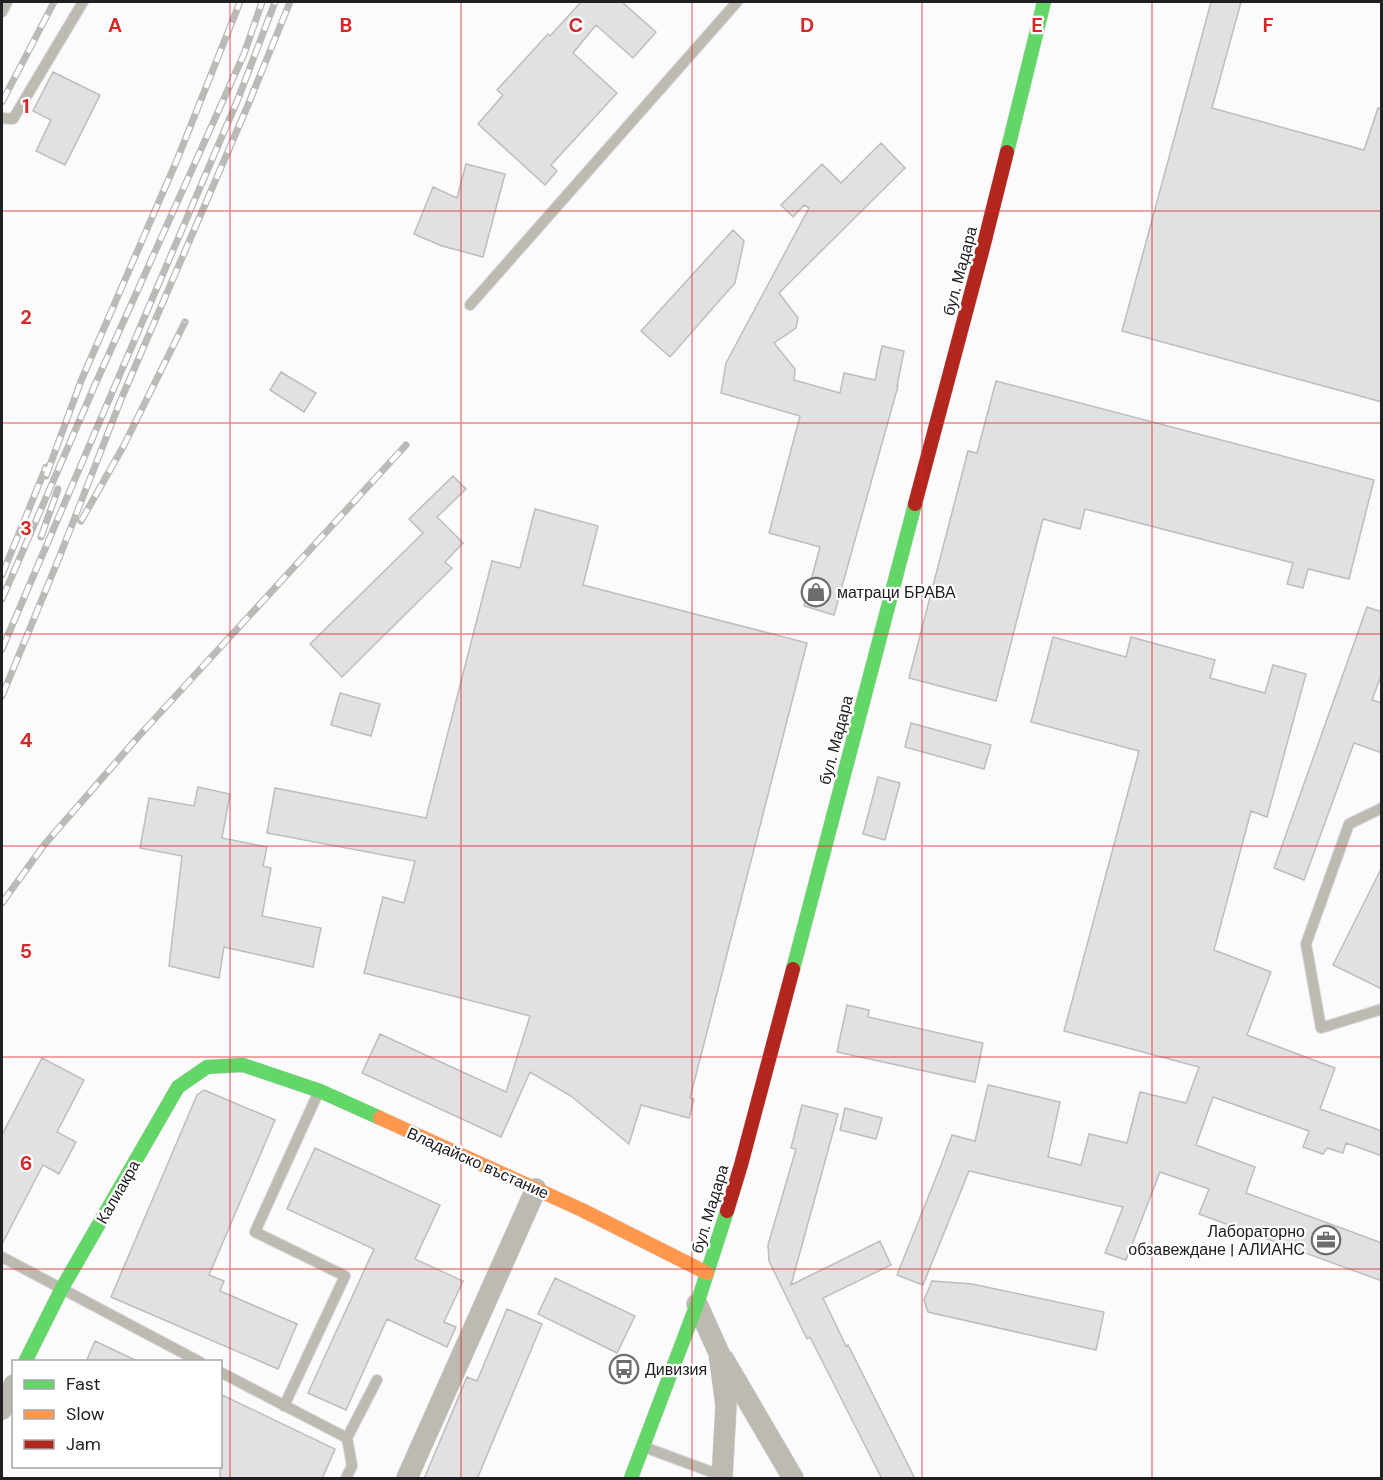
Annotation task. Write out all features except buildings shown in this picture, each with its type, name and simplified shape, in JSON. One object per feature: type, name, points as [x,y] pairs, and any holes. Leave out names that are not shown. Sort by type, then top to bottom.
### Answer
[{"type":"main road","name":"бул. Мадара","points":[[631,1479],[697,1304],[744,1153],[984,248],[1044,2]]},
{"type":"main road","name":"Владайско въстание","points":[[243,1065],[320,1091],[582,1210],[707,1272]]},
{"type":"main road","name":"Калиакра","points":[[27,1360],[62,1288],[178,1088],[207,1067],[243,1065]]},
{"type":"street","points":[[407,1479],[536,1189]]},
{"type":"street","points":[[697,1304],[719,1353],[794,1479]]},
{"type":"street","points":[[719,1353],[726,1406],[724,1477]]},
{"type":"street","points":[[2,1409],[12,1389]]},
{"type":"lane","points":[[2,12],[7,2]]},
{"type":"lane","points":[[2,118],[13,119],[83,2]]},
{"type":"lane","points":[[470,305],[737,2]]},
{"type":"lane","points":[[1382,808],[1349,824],[1306,944],[1321,1028],[1382,1009]]},
{"type":"lane","points":[[284,1406],[345,1276],[255,1232],[320,1091]]},
{"type":"lane","points":[[2,1257],[196,1360]]},
{"type":"lane","points":[[222,1373],[347,1438]]},
{"type":"lane","points":[[346,1479],[352,1466],[347,1438],[376,1380]]},
{"type":"lane","points":[[644,1447],[724,1477]]},
{"type":"railway","points":[[2,102],[54,2]]},
{"type":"railway","points":[[46,476],[81,381],[177,160],[240,2]]},
{"type":"railway","points":[[2,599],[94,387],[244,54],[262,2]]},
{"type":"railway","points":[[2,649],[238,99],[275,2]]},
{"type":"railway","points":[[2,696],[122,397],[290,2]]},
{"type":"railway","points":[[81,521],[123,447],[185,322]]},
{"type":"railway","points":[[2,903],[44,845],[138,737],[406,445]]},
{"type":"railway","points":[[2,575],[46,467]]},
{"type":"railway","points":[[41,537],[58,489]]},
{"type":"traffic: fast","points":[[1007,152],[1044,2]]},
{"type":"traffic: fast","points":[[793,969],[915,504]]},
{"type":"traffic: fast","points":[[26,1360],[62,1288],[178,1087],[207,1067],[243,1065],[320,1091],[380,1118]]},
{"type":"traffic: fast","points":[[631,1478],[697,1304],[727,1211]]},
{"type":"traffic: slow","points":[[380,1118],[582,1210],[707,1273]]},
{"type":"traffic: jam","points":[[915,504],[1007,152]]},
{"type":"traffic: jam","points":[[727,1211],[793,969]]},
{"type":"place","name":"матраци БРАВА","points":[[816,592]]},
{"type":"place","name":"Лабораторно обзавеждане | АЛИАНС","points":[[1326,1240]]},
{"type":"place","name":"Дивизия","points":[[624,1369]]}]
